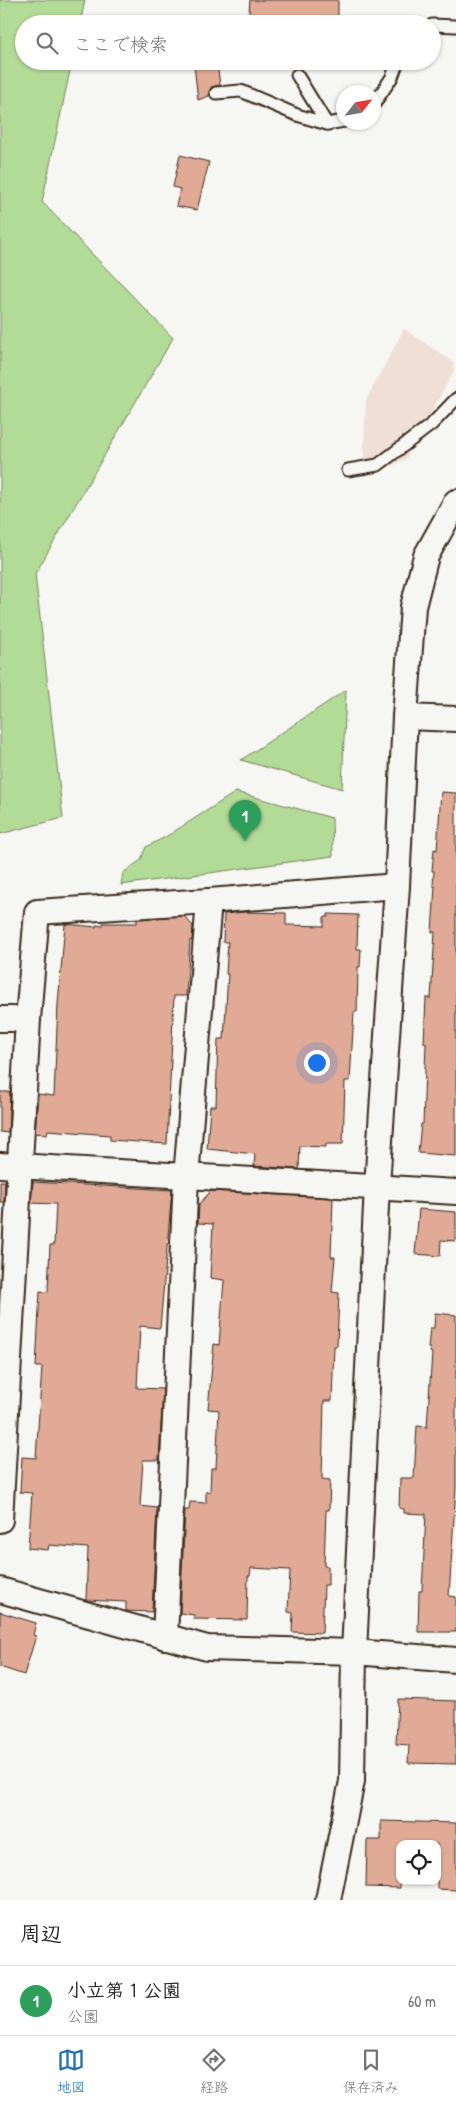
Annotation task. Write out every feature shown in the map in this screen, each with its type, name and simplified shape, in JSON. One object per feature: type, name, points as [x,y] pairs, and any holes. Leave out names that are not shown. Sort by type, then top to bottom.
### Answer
[{"type":"street","points":[[328,1900],[352,1781],[354,1652],[377,1186],[397,886],[405,717],[414,607],[426,556],[456,502]]},
{"type":"street","points":[[405,717],[456,720]]},
{"type":"street","points":[[0,1520],[10,1165],[28,1020],[37,912],[397,886]]},
{"type":"street","points":[[165,1637],[186,1177],[209,901]]},
{"type":"street","points":[[0,1019],[28,1020]]},
{"type":"street","points":[[10,1165],[456,1192]]},
{"type":"street","points":[[0,1590],[207,1648],[354,1652],[456,1660]]},
{"type":"lane","points":[[441,25],[456,26]]},
{"type":"lane","points":[[381,94],[395,70]]},
{"type":"lane","points":[[297,75],[327,124]]},
{"type":"lane","points":[[216,93],[241,91],[290,112],[327,124],[336,122]]},
{"type":"lane","points":[[348,470],[378,464],[432,424],[456,399]]},
{"type":"shaded area","points":[[404,329],[453,362],[454,371],[405,460],[363,477],[366,400]]},
{"type":"green space","points":[[0,0],[85,0],[82,15],[15,15],[15,70],[70,70],[42,202],[173,338],[35,574],[63,818],[0,834]]},
{"type":"green space","points":[[346,690],[342,789],[241,760]]},
{"type":"green space","points":[[236,792],[332,818],[333,856],[121,885],[123,873],[141,860],[146,847],[167,836]]},
{"type":"building","points":[[250,0],[338,0],[338,15],[249,15]]},
{"type":"building","points":[[195,70],[218,70],[220,85],[211,87],[209,96],[198,100]]},
{"type":"building","points":[[180,155],[209,162],[197,210],[176,206],[180,189],[173,187]]},
{"type":"building","points":[[441,792],[456,793],[456,1156],[418,1153],[421,1124],[423,1124],[426,998],[431,998],[435,932],[432,932],[435,886],[433,886],[434,871],[432,871],[434,849],[437,850]]},
{"type":"building","points":[[245,912],[286,913],[286,925],[324,926],[324,917],[328,917],[328,914],[358,915],[357,949],[361,949],[360,967],[358,967],[357,1012],[354,1012],[350,1081],[345,1081],[343,1144],[326,1144],[326,1147],[300,1146],[299,1169],[254,1166],[255,1154],[207,1149],[210,1106],[216,1106],[218,1039],[224,1039],[228,942],[223,942],[224,914]]},
{"type":"building","points":[[184,916],[193,926],[192,941],[190,940],[186,996],[174,996],[167,1144],[110,1140],[110,1135],[48,1130],[47,1134],[35,1133],[38,1094],[54,1096],[58,1004],[65,924],[96,927],[96,925],[103,926],[103,923],[137,923],[137,919]]},
{"type":"building","points":[[0,1092],[10,1092],[8,1133],[0,1132]]},
{"type":"building","points":[[0,1181],[5,1181],[4,1202],[0,1202]]},
{"type":"building","points":[[33,1182],[172,1190],[160,1328],[140,1326],[137,1388],[163,1389],[159,1460],[143,1460],[140,1506],[157,1508],[152,1612],[126,1611],[126,1602],[86,1600],[88,1548],[49,1545],[48,1550],[28,1548],[32,1493],[20,1492],[22,1457],[36,1458],[42,1367],[36,1367],[40,1291],[48,1292],[50,1245],[54,1245],[56,1204],[31,1203]]},
{"type":"building","points":[[211,1191],[333,1198],[331,1257],[335,1257],[332,1292],[339,1293],[337,1346],[334,1346],[332,1401],[324,1401],[322,1479],[330,1480],[329,1510],[326,1510],[324,1566],[328,1566],[328,1585],[324,1585],[322,1633],[292,1632],[293,1613],[288,1612],[290,1570],[251,1568],[250,1576],[248,1576],[247,1620],[194,1619],[194,1615],[180,1613],[185,1510],[189,1510],[190,1502],[206,1503],[206,1491],[210,1492],[211,1468],[216,1468],[219,1410],[208,1409],[214,1344],[219,1345],[224,1280],[210,1278],[213,1224],[198,1223],[199,1204]]},
{"type":"building","points":[[419,1209],[456,1212],[456,1241],[441,1240],[440,1256],[415,1254]]},
{"type":"building","points":[[435,1313],[456,1315],[456,1487],[449,1596],[456,1597],[456,1632],[418,1632],[419,1591],[422,1591],[426,1514],[404,1513],[404,1509],[399,1508],[400,1478],[414,1478],[417,1426],[427,1427],[432,1353],[430,1348],[428,1348],[430,1328],[434,1328]]},
{"type":"building","points":[[0,1612],[36,1623],[33,1635],[36,1636],[24,1675],[0,1667]]},
{"type":"building","points":[[398,1699],[456,1701],[456,1764],[408,1763],[409,1745],[396,1744]]},
{"type":"building","points":[[381,1821],[456,1823],[456,1890],[437,1889],[437,1885],[441,1885],[441,1840],[396,1840],[396,1885],[400,1885],[400,1888],[366,1887],[367,1840],[381,1840]]},
{"type":"place","name":"小立第１公園","points":[[245,841]]}]
